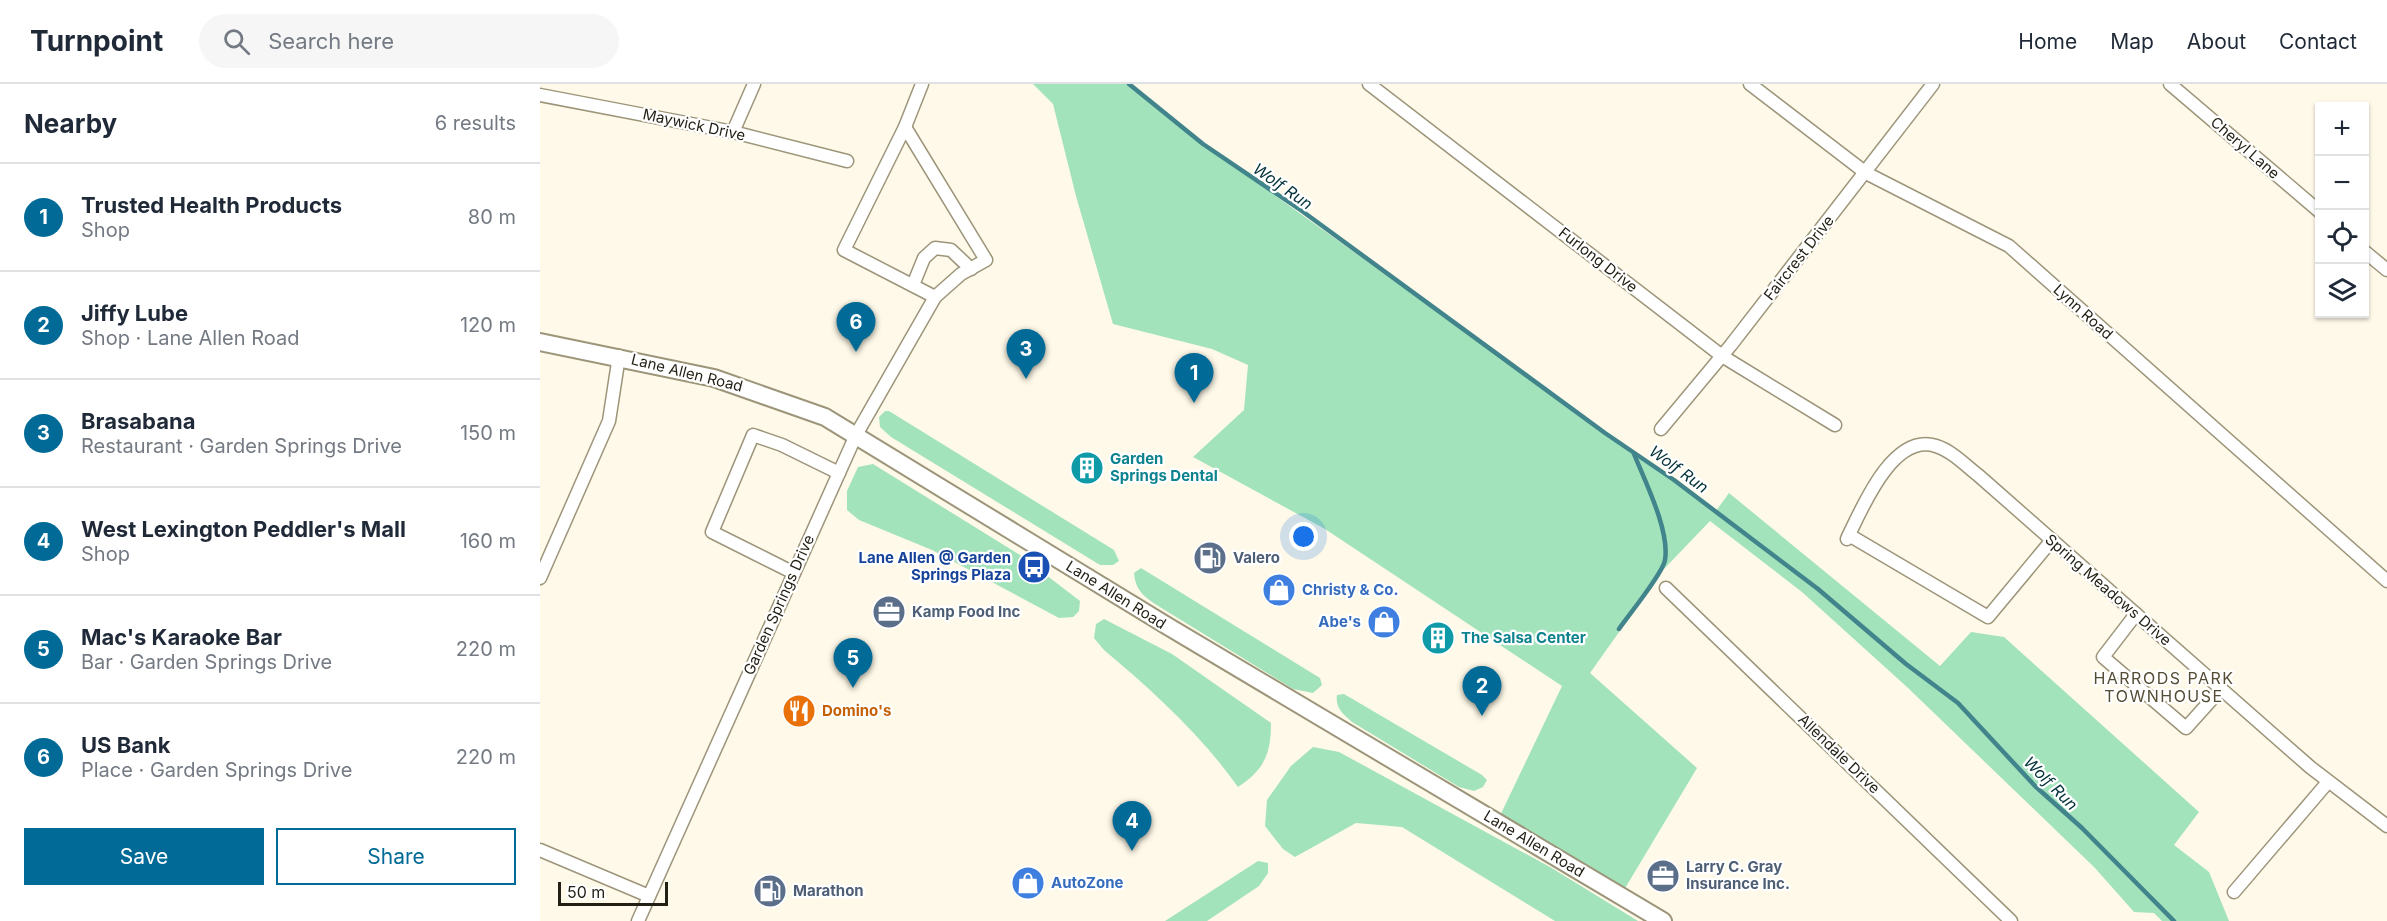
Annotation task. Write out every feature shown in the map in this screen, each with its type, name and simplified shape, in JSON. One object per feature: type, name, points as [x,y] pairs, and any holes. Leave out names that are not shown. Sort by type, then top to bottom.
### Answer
[{"type":"main road","name":"Lane Allen Road","points":[[540,342],[619,356],[738,385],[825,417],[1168,627],[1663,921]]},
{"type":"street","points":[[733,132],[754,84]]},
{"type":"street","points":[[905,127],[987,260],[971,269],[935,297],[844,250],[905,127],[922,84]]},
{"type":"street","name":"Furlong Drive","points":[[1370,84],[1722,356],[1835,425]]},
{"type":"street","name":"Lynn Road","points":[[1750,84],[1866,173],[2008,246],[2387,581]]},
{"type":"street","name":"Faircrest Drive","points":[[1661,429],[1722,356],[1933,84]]},
{"type":"street","name":"Cheryl Lane","points":[[2170,84],[2317,210]]},
{"type":"street","name":"Maywick Drive","points":[[540,95],[733,132],[847,161]]},
{"type":"street","points":[[913,285],[924,258],[935,248],[951,250],[971,269]]},
{"type":"street","points":[[2369,255],[2387,270]]},
{"type":"street","name":"Garden Springs Drive","points":[[638,921],[856,435],[935,297]]},
{"type":"street","points":[[540,578],[609,421],[619,356]]},
{"type":"street","points":[[794,573],[712,532],[753,435],[782,445],[839,473]]},
{"type":"street","name":"Spring Meadows Drive","points":[[2052,540],[1988,616],[1848,537],[1887,468],[1900,452],[1911,446],[1924,444],[1936,446],[1958,459],[2052,540],[2328,782],[2387,826]]},
{"type":"street","name":"Allendale Drive","points":[[1666,588],[2011,921]]},
{"type":"street","points":[[2136,614],[2103,657],[2186,728],[2221,689]]},
{"type":"street","points":[[2234,892],[2328,782]]},
{"type":"street","points":[[540,850],[649,896]]},
{"type":"green space","points":[[1033,84],[1129,84],[1203,144],[1716,511],[1729,493],[1940,666],[1971,632],[2004,637],[2199,812],[2174,845],[2209,872],[2229,921],[2162,921],[2154,913],[2134,912],[2095,868],[1907,687],[1802,592],[1710,521],[1663,570],[1590,673],[1697,768],[1621,895],[1497,822],[1562,686],[1325,529],[1193,457],[1244,410],[1248,365],[1212,349],[1113,324],[1076,196],[1053,104]]},
{"type":"green space","points":[[885,411],[889,411],[1114,550],[1119,561],[1113,565],[1100,565],[891,437],[880,427],[879,417]]},
{"type":"green space","points":[[873,464],[1020,555],[1080,601],[1079,611],[1073,617],[1059,618],[932,550],[859,520],[847,510],[847,491],[858,467]]},
{"type":"green space","points":[[1141,568],[1320,678],[1322,685],[1313,693],[1293,689],[1155,604],[1143,595],[1136,583],[1134,573]]},
{"type":"green space","points":[[1104,619],[1172,654],[1271,723],[1270,744],[1264,760],[1247,781],[1238,787],[1209,750],[1176,715],[1104,650],[1094,638],[1096,624]]},
{"type":"green space","points":[[1344,694],[1482,775],[1487,780],[1483,787],[1474,791],[1459,787],[1352,722],[1337,704],[1337,695]]},
{"type":"green space","points":[[1313,747],[1339,752],[1550,867],[1638,921],[1555,921],[1402,827],[1356,823],[1295,857],[1283,849],[1265,826],[1267,800],[1291,766]]},
{"type":"green space","points":[[1258,861],[1268,863],[1268,873],[1259,886],[1207,921],[1165,921]]},
{"type":"waterway","name":"Wolf Run","points":[[1129,84],[1203,144],[1302,211],[1605,433],[1674,480],[1818,589],[1906,664],[1958,703],[2035,786],[2082,828],[2174,921]]},
{"type":"waterway","points":[[1619,629],[1652,584],[1665,560],[1666,548],[1660,521],[1634,454]]},
{"type":"place","name":"US Bank","points":[[856,352]]},
{"type":"place","name":"Brasabana","points":[[1026,379]]},
{"type":"place","name":"Trusted Health Products","points":[[1194,403]]},
{"type":"place","name":"Garden Springs Dental","points":[[1087,468]]},
{"type":"place","name":"Valero","points":[[1210,558]]},
{"type":"place","name":"Lane Allen @ Garden Springs Plaza","points":[[1034,567]]},
{"type":"place","name":"Christy & Co.","points":[[1279,590]]},
{"type":"place","name":"Kamp Food Inc","points":[[889,612]]},
{"type":"place","name":"Abe's","points":[[1384,622]]},
{"type":"place","name":"The Salsa Center","points":[[1438,638]]},
{"type":"place","name":"Mac's Karaoke Bar","points":[[853,688]]},
{"type":"place","name":"Domino's","points":[[799,711]]},
{"type":"place","name":"Jiffy Lube","points":[[1482,716]]},
{"type":"place","name":"West Lexington Peddler's Mall","points":[[1132,851]]},
{"type":"place","name":"Larry C. Gray Insurance Inc.","points":[[1663,876]]},
{"type":"place","name":"AutoZone","points":[[1028,883]]},
{"type":"place","name":"Marathon","points":[[770,891]]},
{"type":"district","name":"HARRODS PARK TOWNHOUSE","points":[[2164,687]]}]
